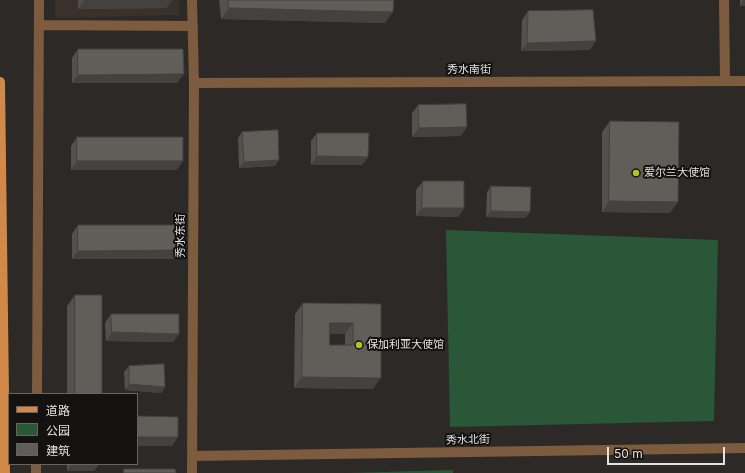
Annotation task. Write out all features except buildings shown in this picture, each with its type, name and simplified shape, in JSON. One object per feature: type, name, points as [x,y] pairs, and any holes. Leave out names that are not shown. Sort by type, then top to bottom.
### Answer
[{"type":"main road","points":[[0,82],[5,473]]},
{"type":"street","points":[[37,393],[39,0]]},
{"type":"street","name":"秀水东街","points":[[192,0],[194,82],[192,473]]},
{"type":"street","points":[[724,0],[725,81]]},
{"type":"street","points":[[39,25],[193,26]]},
{"type":"street","name":"秀水南街","points":[[194,82],[745,81]]},
{"type":"street","name":"秀水北街","points":[[192,456],[745,448]]},
{"type":"shaded area","points":[[55,0],[179,0],[179,15],[55,18]]},
{"type":"green space","points":[[446,230],[718,240],[714,421],[450,427]]},
{"type":"green space","points":[[453,470],[453,473],[346,473]]},
{"type":"place","name":"爱尔兰大使馆","points":[[636,173]]},
{"type":"place","name":"保加利亚大使馆","points":[[359,345]]}]
